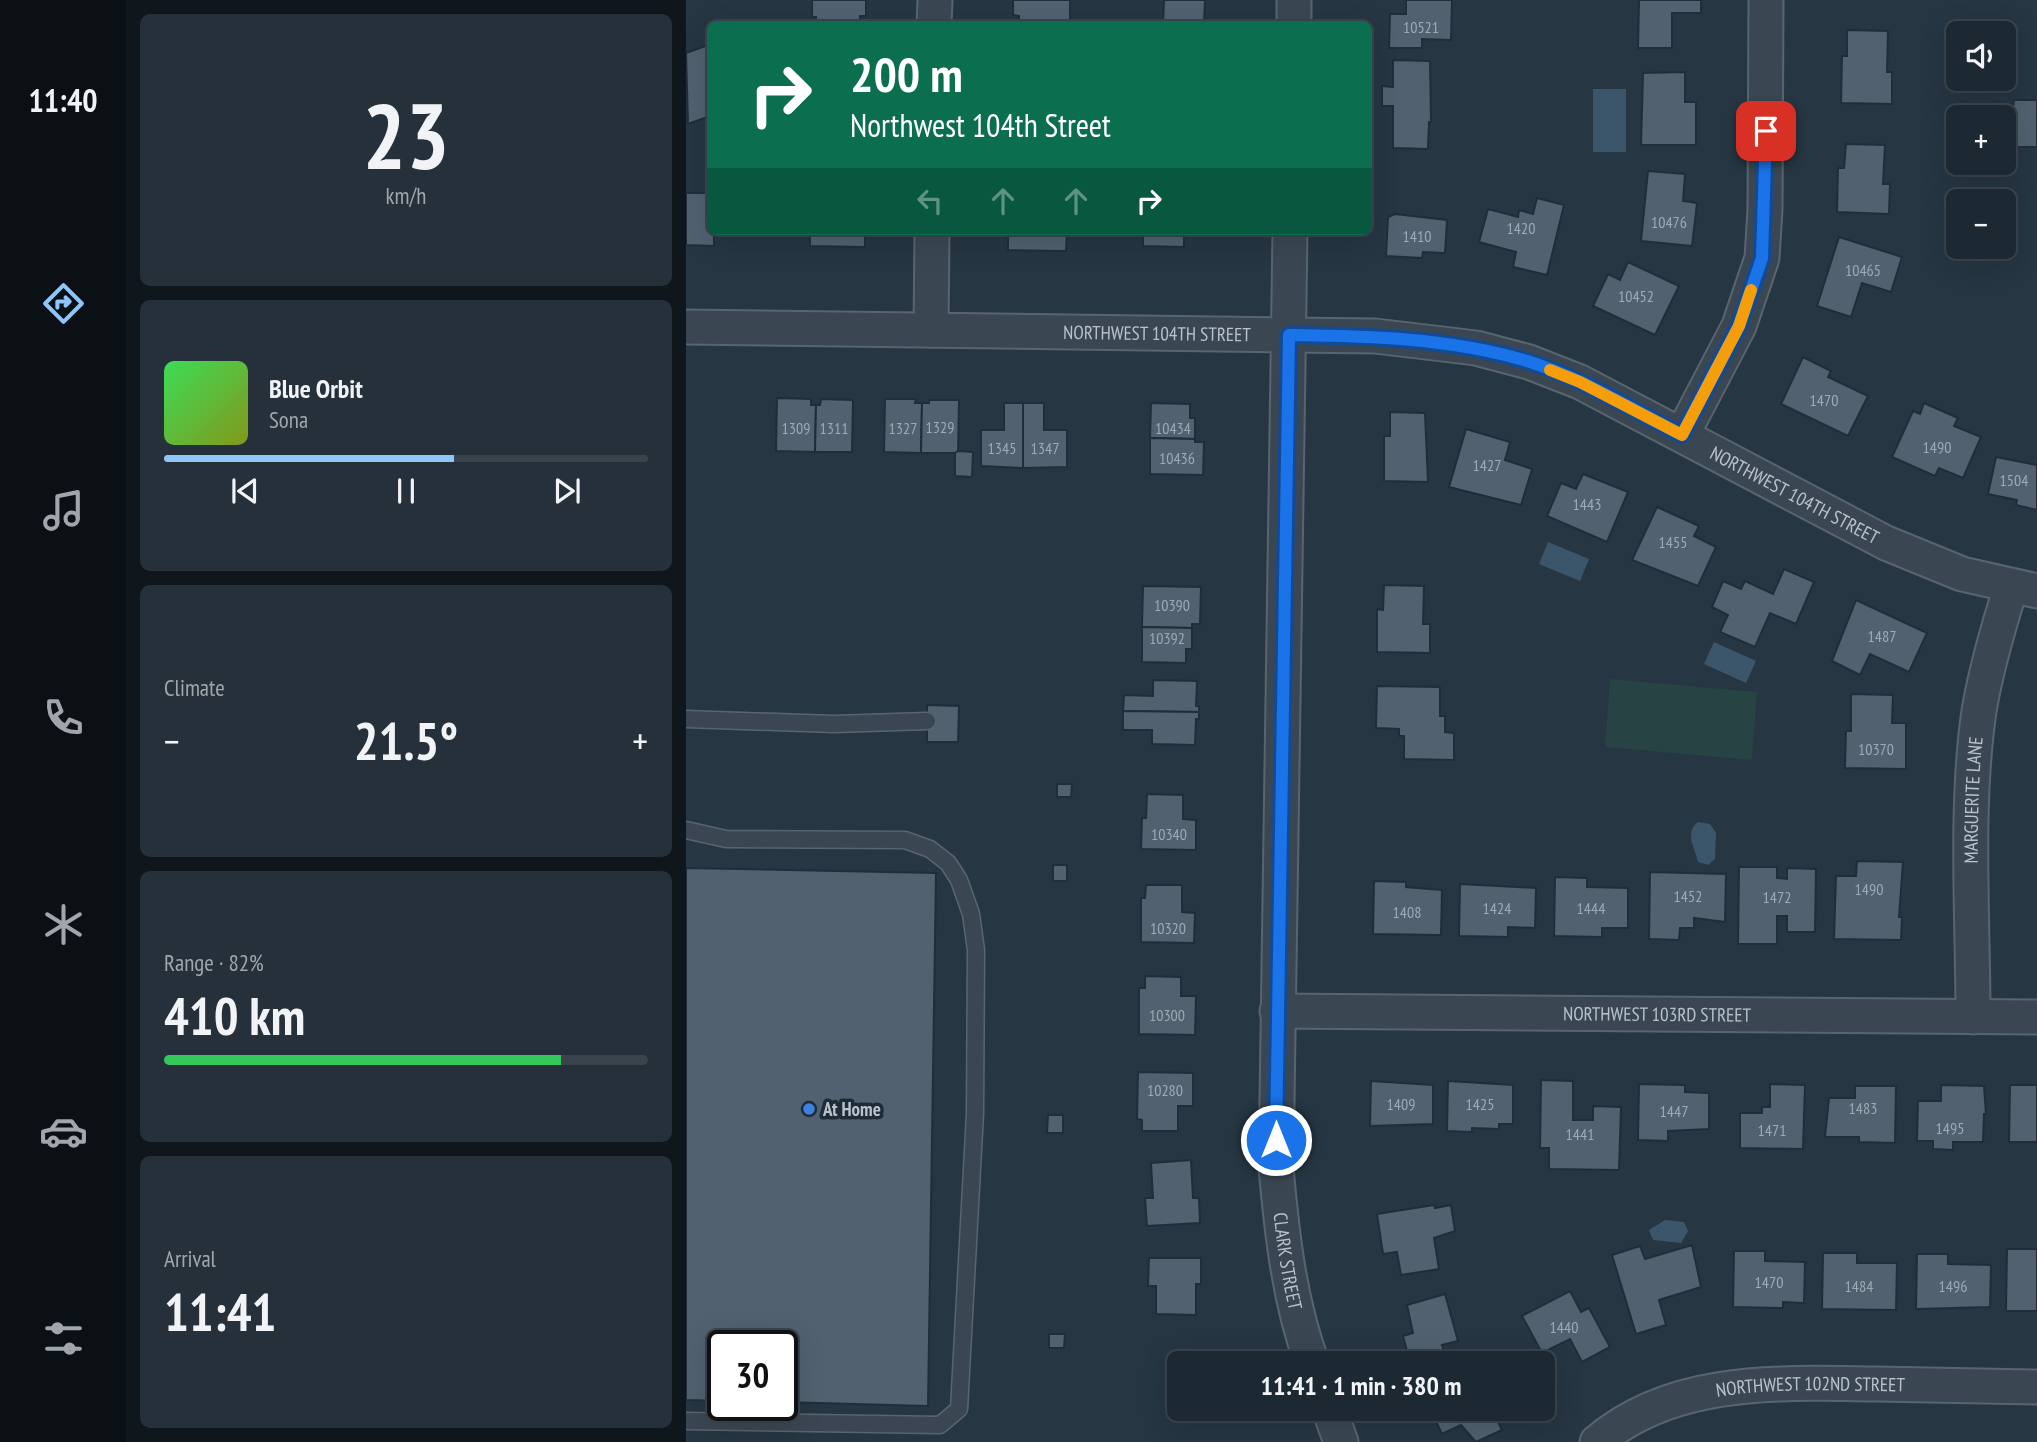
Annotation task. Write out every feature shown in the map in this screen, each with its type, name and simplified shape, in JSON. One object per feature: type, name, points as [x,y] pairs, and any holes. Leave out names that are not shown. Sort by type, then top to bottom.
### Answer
[{"type":"street","points":[[934,0],[934,21]]},
{"type":"street","points":[[1294,0],[1294,21]]},
{"type":"street","points":[[1682,435],[1739,326],[1762,258],[1765,210],[1766,0]]},
{"type":"street","points":[[931,330],[932,235]]},
{"type":"street","name":"CLARK STREET","points":[[1290,235],[1276,1168],[1283,1249],[1300,1330],[1308,1351]]},
{"type":"street","name":"NORTHWEST 104TH STREET","points":[[686,327],[1375,336],[1476,348],[1529,362],[1580,382],[1886,543],[1962,573],[2024,589]]},
{"type":"street","name":"MARGUERITE LANE","points":[[1973,1017],[1974,776],[1979,712],[1991,649],[2024,589]]},
{"type":"street","name":"NORTHWEST 103RD STREET","points":[[1277,1011],[2037,1017]]},
{"type":"street","name":"NORTHWEST 102ND STREET","points":[[1597,1442],[1658,1406],[1688,1396],[1750,1384],[2037,1387]]},
{"type":"street","points":[[1333,1421],[1341,1442]]},
{"type":"lane","points":[[686,719],[834,724],[927,721]]},
{"type":"lane","points":[[686,830],[726,839],[905,840],[930,849],[948,863],[959,880],[971,914],[976,950],[975,1112],[959,1409],[940,1425],[686,1421]]},
{"type":"green space","points":[[1610,679],[1757,692],[1752,760],[1605,747]]},
{"type":"water","points":[[1593,89],[1626,89],[1626,152],[1593,152]]},
{"type":"water","points":[[1548,542],[1589,559],[1580,581],[1539,564]]},
{"type":"water","points":[[1714,642],[1756,661],[1746,683],[1704,664]]},
{"type":"water","points":[[1698,822],[1710,824],[1716,833],[1715,859],[1708,865],[1698,862],[1692,841],[1692,831]]},
{"type":"water","points":[[1665,1220],[1684,1222],[1688,1231],[1681,1243],[1653,1240],[1649,1230]]},
{"type":"building","points":[[812,0],[866,0],[866,16],[860,16],[860,21],[816,21],[816,17],[812,17]]},
{"type":"building","points":[[1013,0],[1070,0],[1070,21],[1019,21],[1019,16],[1013,15]]},
{"type":"building","points":[[1164,0],[1205,0],[1204,21],[1163,21]]},
{"type":"building","points":[[1406,0],[1452,0],[1451,40],[1422,39],[1422,48],[1389,48],[1390,14],[1406,14]]},
{"type":"building","points":[[1639,0],[1701,0],[1701,13],[1672,13],[1672,48],[1638,48]]},
{"type":"building","points":[[1847,30],[1888,31],[1887,72],[1892,72],[1892,104],[1841,103],[1842,56],[1847,56]]},
{"type":"building","points":[[707,45],[707,117],[688,124],[686,53]]},
{"type":"building","points":[[1393,60],[1430,61],[1431,122],[1428,149],[1393,148],[1393,106],[1382,106],[1382,86],[1393,87]]},
{"type":"building","points":[[1685,72],[1685,102],[1696,102],[1696,145],[1641,145],[1643,73]]},
{"type":"building","points":[[2014,100],[2037,100],[2037,147],[2016,147],[2016,105],[2013,105]]},
{"type":"building","points":[[1846,144],[1885,145],[1883,184],[1890,184],[1889,214],[1837,212],[1838,168],[1844,168]]},
{"type":"building","points":[[1648,171],[1685,174],[1683,201],[1697,203],[1692,246],[1641,241]]},
{"type":"building","points":[[686,193],[707,193],[707,235],[714,235],[714,246],[686,245]]},
{"type":"building","points":[[1537,198],[1564,205],[1547,275],[1513,267],[1516,252],[1479,242],[1488,209],[1518,217],[1519,210],[1533,214]]},
{"type":"building","points":[[1395,214],[1447,220],[1445,253],[1423,252],[1422,258],[1386,256],[1388,217]]},
{"type":"building","points":[[810,235],[865,235],[865,247],[810,246]]},
{"type":"building","points":[[1008,235],[1067,235],[1066,251],[1008,250]]},
{"type":"building","points":[[1143,235],[1184,235],[1184,247],[1143,246]]},
{"type":"building","points":[[1839,237],[1902,257],[1891,292],[1862,283],[1851,317],[1817,306]]},
{"type":"building","points":[[1628,262],[1679,286],[1655,335],[1593,306],[1608,274],[1620,280]]},
{"type":"building","points":[[1803,357],[1831,371],[1828,377],[1868,396],[1848,436],[1781,404]]},
{"type":"building","points":[[777,398],[811,399],[811,405],[816,405],[815,452],[776,451]]},
{"type":"building","points":[[821,399],[853,400],[852,452],[815,452],[816,405],[820,405]]},
{"type":"building","points":[[885,399],[916,399],[915,403],[922,403],[921,453],[884,452]]},
{"type":"building","points":[[929,400],[959,400],[958,453],[921,453],[922,403],[929,403]]},
{"type":"building","points":[[1004,403],[1023,403],[1023,468],[981,466],[981,430],[1004,430]]},
{"type":"building","points":[[1023,403],[1044,403],[1044,430],[1067,430],[1067,467],[1023,468]]},
{"type":"building","points":[[1151,403],[1190,404],[1190,418],[1195,418],[1195,439],[1150,438]]},
{"type":"building","points":[[1924,403],[1958,418],[1954,426],[1981,437],[1963,478],[1939,468],[1935,476],[1892,457],[1913,411],[1920,414]]},
{"type":"building","points":[[1390,412],[1425,413],[1428,482],[1384,481],[1384,436],[1390,436]]},
{"type":"building","points":[[1466,429],[1510,442],[1505,460],[1532,469],[1521,505],[1449,487]]},
{"type":"building","points":[[1150,438],[1195,439],[1195,442],[1204,442],[1203,475],[1150,474]]},
{"type":"building","points":[[973,452],[972,477],[955,476],[955,453]]},
{"type":"building","points":[[1996,457],[2037,465],[2037,510],[2016,505],[2017,500],[1988,494]]},
{"type":"building","points":[[1583,474],[1628,492],[1607,542],[1547,516],[1561,483],[1576,489]]},
{"type":"building","points":[[1657,507],[1699,526],[1694,536],[1716,547],[1698,586],[1632,560]]},
{"type":"building","points":[[1784,569],[1814,582],[1796,624],[1770,613],[1755,647],[1720,632],[1728,615],[1712,607],[1723,581],[1741,589],[1745,581],[1773,594]]},
{"type":"building","points":[[1384,585],[1424,586],[1423,624],[1430,624],[1430,653],[1377,652],[1377,609],[1383,610]]},
{"type":"building","points":[[1143,586],[1201,587],[1200,624],[1192,624],[1192,628],[1142,627]]},
{"type":"building","points":[[1856,600],[1927,633],[1909,672],[1870,654],[1860,675],[1832,661]]},
{"type":"building","points":[[1142,627],[1192,628],[1192,649],[1186,649],[1186,663],[1142,662]]},
{"type":"building","points":[[1153,680],[1197,681],[1196,706],[1199,706],[1199,712],[1123,711],[1124,695],[1153,696]]},
{"type":"building","points":[[1377,686],[1440,687],[1440,716],[1445,716],[1445,732],[1454,733],[1454,760],[1404,759],[1404,736],[1399,736],[1399,729],[1376,728]]},
{"type":"building","points":[[1851,694],[1893,695],[1892,723],[1906,723],[1906,769],[1845,768],[1846,731],[1851,731]]},
{"type":"building","points":[[927,705],[959,706],[958,742],[927,742]]},
{"type":"building","points":[[1123,711],[1199,712],[1199,719],[1196,719],[1195,745],[1152,744],[1152,730],[1123,730]]},
{"type":"building","points":[[1057,784],[1072,784],[1071,797],[1057,797]]},
{"type":"building","points":[[1147,794],[1183,795],[1183,819],[1196,820],[1196,850],[1141,849],[1142,818],[1146,818]]},
{"type":"building","points":[[1857,861],[1903,862],[1899,917],[1902,917],[1901,940],[1834,939],[1836,876],[1856,876]]},
{"type":"building","points":[[1053,865],[1067,865],[1067,881],[1053,881]]},
{"type":"building","points":[[1739,867],[1777,867],[1777,878],[1787,879],[1787,868],[1816,869],[1815,932],[1787,932],[1787,916],[1777,916],[1777,944],[1738,944]]},
{"type":"building","name":"At Home","points":[[686,868],[936,873],[928,1406],[798,1402],[798,1330],[707,1330],[707,1401],[686,1400]]},
{"type":"building","points":[[1650,872],[1726,874],[1725,922],[1694,918],[1694,928],[1680,928],[1679,940],[1649,939]]},
{"type":"building","points":[[1555,877],[1587,878],[1587,887],[1628,888],[1628,928],[1602,928],[1602,937],[1554,936]]},
{"type":"building","points":[[1374,881],[1406,882],[1406,887],[1442,890],[1441,935],[1373,934]]},
{"type":"building","points":[[1460,884],[1536,888],[1535,928],[1508,927],[1508,937],[1459,936]]},
{"type":"building","points":[[1146,885],[1182,885],[1182,912],[1195,913],[1194,943],[1141,942],[1141,898],[1145,898]]},
{"type":"building","points":[[1145,976],[1181,977],[1181,996],[1196,996],[1195,1035],[1139,1034],[1139,988],[1145,988]]},
{"type":"building","points":[[1138,1072],[1193,1073],[1193,1106],[1178,1106],[1178,1131],[1142,1131],[1142,1120],[1137,1119]]},
{"type":"building","points":[[1541,1080],[1573,1081],[1573,1120],[1593,1120],[1593,1106],[1621,1107],[1619,1170],[1549,1169],[1549,1148],[1540,1148]]},
{"type":"building","points":[[1371,1081],[1433,1085],[1433,1124],[1370,1126]]},
{"type":"building","points":[[1448,1081],[1513,1085],[1513,1124],[1499,1124],[1499,1129],[1472,1128],[1472,1132],[1447,1131]]},
{"type":"building","points":[[1639,1084],[1685,1085],[1685,1092],[1709,1093],[1709,1129],[1668,1131],[1668,1141],[1638,1140]]},
{"type":"building","points":[[1770,1084],[1805,1085],[1803,1149],[1740,1148],[1740,1113],[1762,1113],[1762,1107],[1770,1107]]},
{"type":"building","points":[[1941,1085],[1984,1086],[1986,1114],[1983,1142],[1953,1142],[1953,1150],[1933,1149],[1933,1141],[1917,1141],[1918,1101],[1941,1101]]},
{"type":"building","points":[[2010,1085],[2037,1085],[2037,1142],[2009,1142]]},
{"type":"building","points":[[1855,1086],[1896,1086],[1895,1143],[1859,1142],[1859,1137],[1825,1137],[1829,1098],[1855,1098]]},
{"type":"building","points":[[1048,1115],[1063,1115],[1063,1133],[1047,1133]]},
{"type":"building","points":[[1191,1160],[1193,1198],[1199,1198],[1200,1223],[1147,1226],[1145,1198],[1153,1198],[1151,1163]]},
{"type":"building","points":[[1434,1205],[1435,1208],[1451,1205],[1455,1231],[1434,1238],[1439,1269],[1401,1275],[1397,1252],[1383,1254],[1377,1214]]},
{"type":"building","points":[[1692,1245],[1701,1287],[1659,1300],[1666,1325],[1636,1334],[1612,1255],[1640,1246],[1645,1259]]},
{"type":"building","points":[[2007,1249],[2037,1249],[2037,1311],[2006,1311]]},
{"type":"building","points":[[1734,1251],[1765,1251],[1765,1261],[1805,1262],[1804,1303],[1783,1302],[1783,1308],[1733,1307]]},
{"type":"building","points":[[1823,1253],[1857,1253],[1857,1263],[1897,1263],[1896,1310],[1822,1309]]},
{"type":"building","points":[[1917,1254],[1948,1254],[1948,1264],[1991,1265],[1990,1307],[1916,1309]]},
{"type":"building","points":[[1149,1258],[1201,1258],[1201,1284],[1196,1284],[1196,1315],[1156,1314],[1156,1286],[1148,1286]]},
{"type":"building","points":[[1570,1291],[1581,1312],[1589,1308],[1610,1347],[1582,1362],[1570,1339],[1541,1351],[1522,1316]]},
{"type":"building","points":[[1445,1294],[1458,1341],[1442,1345],[1444,1351],[1407,1351],[1403,1336],[1413,1333],[1407,1305]]},
{"type":"building","points":[[1049,1334],[1065,1334],[1064,1348],[1049,1348]]},
{"type":"building","points":[[1436,1421],[1498,1421],[1502,1430],[1476,1442],[1461,1425],[1442,1434]]},
{"type":"slow traffic","points":[[1550,370],[1580,382],[1682,435],[1739,326],[1751,290]]},
{"type":"place","name":"At Home","points":[[809,1109]]},
{"type":"route","points":[[1276,1140],[1289,335],[1375,336],[1476,348],[1529,362],[1580,382],[1682,435],[1739,326],[1762,258],[1766,131]]}]
